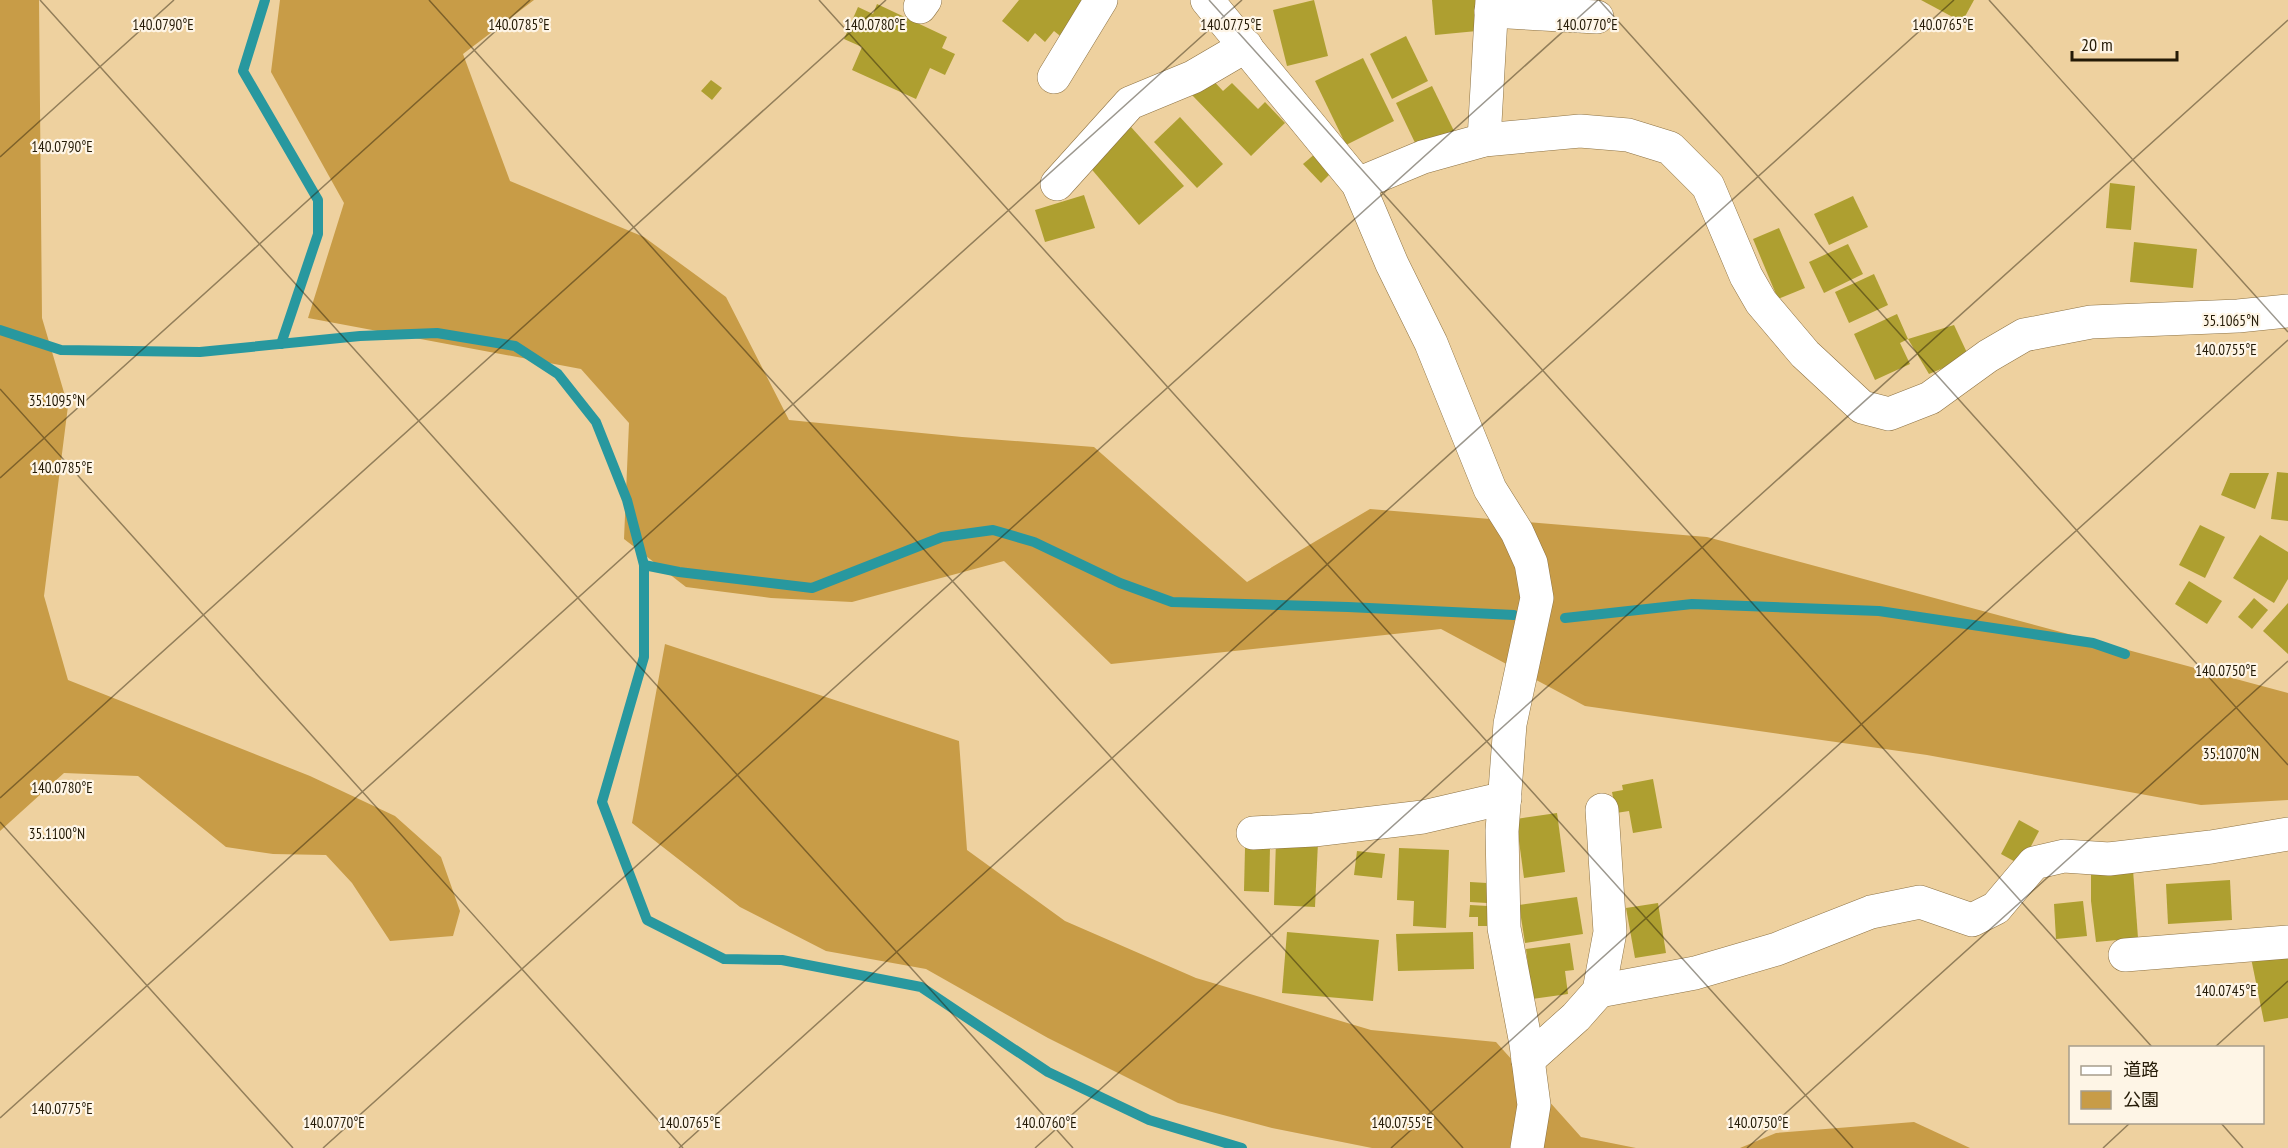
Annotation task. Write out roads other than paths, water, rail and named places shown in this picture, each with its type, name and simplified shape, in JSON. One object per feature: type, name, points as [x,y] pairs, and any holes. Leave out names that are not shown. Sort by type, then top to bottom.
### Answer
[{"type":"street","points":[[1054,77],[1101,0]]},
{"type":"street","points":[[1207,0],[1358,184],[1392,264],[1431,343],[1490,489],[1517,532],[1531,563],[1537,598],[1510,724],[1502,831],[1504,928],[1534,1105],[1527,1148]]},
{"type":"street","points":[[1484,140],[1492,5],[1597,17]]},
{"type":"street","points":[[1057,184],[1130,103],[1193,77],[1246,46]]},
{"type":"street","points":[[1358,184],[1423,157],[1484,140],[1580,131],[1628,135],[1670,148],[1707,186],[1746,276],[1761,302],[1804,354],[1862,407],[1889,414],[1930,398],[1989,356],[2024,335],[2091,322],[2238,316],[2288,311]]},
{"type":"street","points":[[1253,833],[1314,830],[1423,817],[1505,798]]},
{"type":"street","points":[[1528,1060],[1576,1017],[1599,991],[1610,932],[1602,810]]},
{"type":"street","points":[[1599,991],[1695,973],[1777,949],[1871,912],[1920,902],[1972,920],[1996,908],[2034,863],[2064,856],[2109,859],[2211,847],[2288,834]]},
{"type":"street","points":[[2125,955],[2288,942]]},
{"type":"waterway","points":[[265,0],[243,71],[318,200],[318,234],[281,344]]},
{"type":"waterway","points":[[0,330],[61,350],[200,352],[360,336],[437,333],[515,346],[558,374],[596,422],[627,500],[644,565],[644,657],[602,802],[647,920],[724,959],[782,960],[921,987],[1048,1072],[1149,1120],[1242,1148]]},
{"type":"waterway","points":[[644,565],[679,572],[812,588],[942,537],[993,530],[1034,542],[1120,583],[1172,602],[1514,615]]},
{"type":"waterway","points":[[1565,618],[1692,604],[1879,611],[2093,643],[2125,654]]}]
